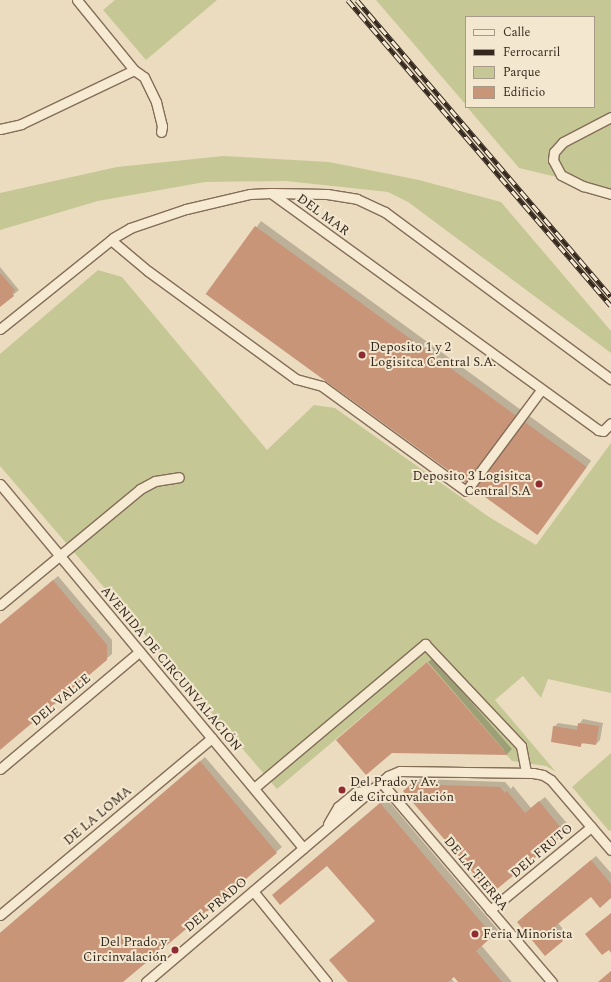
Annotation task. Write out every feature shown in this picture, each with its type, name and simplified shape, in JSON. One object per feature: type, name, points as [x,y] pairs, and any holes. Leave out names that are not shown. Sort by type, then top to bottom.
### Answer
[{"type":"street","points":[[77,0],[134,70],[144,77],[156,102],[162,126],[161,132]]},
{"type":"street","points":[[0,129],[21,124],[134,70]]},
{"type":"street","points":[[611,117],[563,142],[554,152],[553,160],[561,175],[583,186],[611,194]]},
{"type":"street","points":[[0,329],[111,240],[154,218],[250,194],[270,193],[335,195],[357,199],[385,212],[611,379]]},
{"type":"street","name":"DEL MAR","points":[[270,193],[598,430],[603,431],[611,423]]},
{"type":"street","points":[[111,240],[148,271],[296,379],[322,386],[466,492],[541,390]]},
{"type":"street","points":[[0,605],[140,489],[155,481],[179,477]]},
{"type":"street","name":"AVENIDA DE CIRCUNVALACIÓN","points":[[0,484],[58,556],[303,848]]},
{"type":"street","points":[[254,788],[425,644],[521,746],[526,772]]},
{"type":"street","name":"DEL VALLE","points":[[0,769],[139,652]]},
{"type":"street","name":"DE LA LOMA","points":[[0,915],[212,738]]},
{"type":"street","points":[[303,848],[381,782],[394,773],[407,770],[526,772],[543,775],[551,780],[611,850]]},
{"type":"street","name":"DE LA TIERRA","points":[[381,782],[552,982]]},
{"type":"street","name":"DEL FRUTO","points":[[490,910],[591,827]]},
{"type":"street","name":"DEL PRADO","points":[[146,982],[156,979],[303,848]]},
{"type":"street","points":[[253,892],[327,982]]},
{"type":"green space","points":[[115,0],[217,0],[146,60],[103,10]]},
{"type":"green space","points":[[376,0],[611,0],[611,190],[519,168],[468,108],[595,108],[595,16],[465,16],[465,104]]},
{"type":"green space","points":[[223,156],[329,162],[419,180],[501,202],[611,331],[611,353],[408,202],[388,192],[286,181],[205,182],[98,201],[0,230],[0,193],[117,167]]},
{"type":"green space","points":[[98,270],[122,277],[267,450],[314,405],[335,408],[489,517],[536,545],[611,443],[611,693],[548,679],[541,698],[523,676],[495,700],[556,772],[546,766],[512,761],[427,662],[277,789],[0,466],[0,354]]},
{"type":"green space","points":[[611,753],[611,830],[609,831],[572,787]]},
{"type":"building","name":"Deposito 1 y 2 Logisitca Central S.A.","points":[[255,226],[587,467],[537,535],[206,294]]},
{"type":"building","points":[[0,273],[15,290],[12,293],[14,296],[0,307]]},
{"type":"building","points":[[53,580],[107,645],[107,660],[0,750],[0,624]]},
{"type":"building","points":[[427,662],[508,755],[392,753],[366,775],[336,740]]},
{"type":"building","points":[[578,723],[599,726],[596,745],[581,743],[581,747],[551,742],[553,726],[577,730]]},
{"type":"building","points":[[200,761],[277,853],[123,982],[0,982],[0,933]]},
{"type":"building","points":[[411,784],[500,787],[505,793],[507,791],[525,813],[539,801],[565,833],[491,894],[403,791]]},
{"type":"building","points":[[380,803],[493,936],[476,951],[502,982],[458,982],[454,977],[448,982],[348,982],[329,960],[375,921],[327,866],[280,905],[272,895]]},
{"type":"building","points":[[591,860],[611,884],[611,898],[600,908],[591,897],[553,928],[563,941],[545,956],[517,922]]},
{"type":"building","points":[[611,913],[611,953],[609,950],[602,955],[585,934]]},
{"type":"building","points":[[611,971],[611,982],[598,982]]},
{"type":"railway","points":[[348,0],[611,306]]},
{"type":"railway","points":[[357,0],[611,296]]},
{"type":"place","name":"Deposito 1 y 2 Logisitca Central S.A.","points":[[362,355]]},
{"type":"place","name":"Deposito 3 Logisitca Central S.A","points":[[539,484]]},
{"type":"place","name":"Del Prado y Av. de Circunvalación","points":[[342,790]]},
{"type":"place","name":"Feria Minorista","points":[[475,934]]},
{"type":"place","name":"Del Prado y Circinvalación","points":[[175,950]]}]
